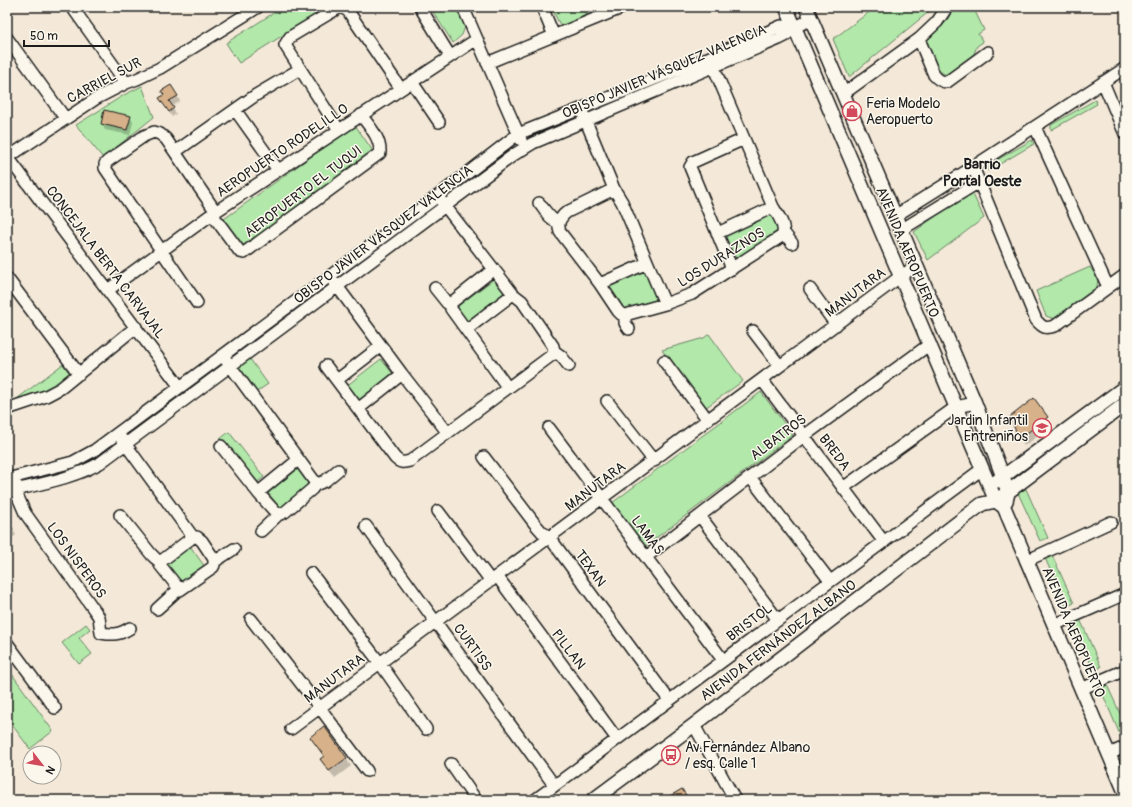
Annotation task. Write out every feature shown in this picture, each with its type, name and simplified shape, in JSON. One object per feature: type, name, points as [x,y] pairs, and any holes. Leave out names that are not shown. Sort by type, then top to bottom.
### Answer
[{"type":"street","points":[[72,7],[126,83]]},
{"type":"street","points":[[339,130],[285,45],[290,37],[340,7],[348,11],[401,89]]},
{"type":"street","points":[[420,7],[450,56]]},
{"type":"street","points":[[463,7],[525,148]]},
{"type":"street","points":[[542,7],[554,36]]},
{"type":"street","name":"AVENIDA AEROPUERTO","points":[[786,7],[982,469],[1026,561],[1125,792]]},
{"type":"street","name":"AVENIDA AEROPUERTO","points":[[806,7],[975,403],[1008,493]]},
{"type":"street","points":[[843,94],[919,39],[937,22],[948,7]]},
{"type":"street","name":"CARRIEL SUR","points":[[7,157],[97,98],[160,68],[252,8]]},
{"type":"street","points":[[487,63],[621,8]]},
{"type":"street","name":"OBISPO JAVIER VÁSQUEZ VALENCIA","points":[[12,491],[84,471],[100,463],[525,148],[712,62],[781,26],[794,27],[812,20]]},
{"type":"street","points":[[7,38],[65,118]]},
{"type":"street","name":"AEROPUERTO RODELILLO","points":[[108,290],[214,213],[477,39]]},
{"type":"street","points":[[919,39],[934,75],[942,82],[947,82],[988,52]]},
{"type":"street","name":"OBISPO JAVIER VÁSQUEZ VALENCIA","points":[[11,478],[73,462],[95,450],[330,277],[518,134],[580,109],[712,62]]},
{"type":"street","name":"LOS DURAZNOS","points":[[712,62],[773,207],[784,228],[784,232],[792,243]]},
{"type":"street","points":[[175,152],[236,111],[256,95],[300,68]]},
{"type":"street","points":[[895,216],[1125,68]]},
{"type":"street","points":[[412,82],[440,122]]},
{"type":"street","points":[[1103,82],[1125,134]]},
{"type":"street","points":[[580,109],[614,189],[622,202],[665,304]]},
{"type":"street","points":[[236,111],[278,170]]},
{"type":"street","name":"AEROPUERTO EL TUQUI","points":[[214,213],[240,252],[244,254],[380,153],[381,147],[378,138],[361,115]]},
{"type":"street","points":[[1035,127],[1108,287]]},
{"type":"street","points":[[197,303],[104,168],[105,164],[144,136],[154,132],[160,134],[166,139],[175,152],[214,213]]},
{"type":"street","points":[[732,269],[691,170],[691,164],[744,139]]},
{"type":"street","name":"CONCEJALA BERTA CARVAJAL","points":[[7,157],[180,386]]},
{"type":"street","points":[[972,167],[1036,320],[1042,327],[1050,328],[1055,326],[1125,275]]},
{"type":"street","points":[[901,230],[979,182]]},
{"type":"street","points":[[614,189],[567,212],[563,215],[558,227],[560,232],[600,284],[618,311],[625,315],[625,322],[629,329]]},
{"type":"street","points":[[438,196],[513,294],[522,301],[553,346],[554,351],[561,356],[569,366]]},
{"type":"street","points":[[539,203],[555,222],[559,223]]},
{"type":"street","name":"LOS DURAZNOS","points":[[718,233],[773,207]]},
{"type":"street","name":"LOS DURAZNOS","points":[[625,315],[665,304],[692,294],[782,236],[784,232]]},
{"type":"street","points":[[600,284],[647,263]]},
{"type":"street","name":"MANUTARA","points":[[291,729],[916,266]]},
{"type":"street","points":[[450,305],[494,269]]},
{"type":"street","points":[[330,277],[448,433]]},
{"type":"street","points":[[7,278],[79,374]]},
{"type":"street","points":[[435,288],[450,305],[451,309],[508,388]]},
{"type":"street","points":[[810,289],[836,325]]},
{"type":"street","points":[[466,330],[513,294]]},
{"type":"street","points":[[8,407],[46,396],[61,388],[136,327]]},
{"type":"street","points":[[754,331],[780,366]]},
{"type":"street","name":"ALBATROS","points":[[646,557],[804,436],[930,344]]},
{"type":"street","points":[[337,380],[381,346]]},
{"type":"street","points":[[326,366],[395,458],[399,462],[404,463],[410,461],[544,362],[552,355],[554,351]]},
{"type":"street","points":[[223,356],[298,460],[316,482],[316,485]]},
{"type":"street","points":[[664,361],[708,420]]},
{"type":"street","points":[[358,409],[402,374]]},
{"type":"street","name":"BREDA","points":[[762,380],[884,542]]},
{"type":"street","name":"AVENIDA FERNÁNDEZ ALBANO","points":[[592,800],[694,725],[982,504],[990,487],[1125,387]]},
{"type":"street","points":[[607,401],[654,460]]},
{"type":"street","points":[[843,488],[956,407],[975,403]]},
{"type":"street","name":"AVENIDA FERNÁNDEZ ALBANO","points":[[982,504],[1000,504],[1008,493],[1125,404]]},
{"type":"street","name":"LAMAS","points":[[549,428],[724,660]]},
{"type":"street","points":[[118,433],[193,537],[197,537],[202,541],[214,559],[213,567],[182,590],[179,589],[157,609]]},
{"type":"street","points":[[221,446],[259,494],[278,515]]},
{"type":"street","name":"TEXAN","points":[[484,457],[535,524],[550,538],[669,700]]},
{"type":"street","points":[[259,494],[260,491],[298,460]]},
{"type":"street","name":"BRISTOL","points":[[535,800],[982,469]]},
{"type":"street","points":[[261,531],[278,515],[286,512],[316,485],[324,481],[338,470]]},
{"type":"street","points":[[750,477],[830,581]]},
{"type":"street","name":"LOS NISPEROS","points":[[11,478],[12,491],[29,520],[99,617],[101,633],[110,635],[118,634],[130,628]]},
{"type":"street","name":"PILLAN","points":[[438,511],[494,579],[617,738]]},
{"type":"street","points":[[120,515],[151,554],[160,562],[160,565],[179,589]]},
{"type":"street","points":[[700,516],[778,620]]},
{"type":"street","points":[[1026,561],[1111,522]]},
{"type":"street","name":"CURTISS","points":[[366,526],[554,785]]},
{"type":"street","points":[[160,562],[193,537]]},
{"type":"street","points":[[214,562],[234,549]]},
{"type":"street","points":[[311,574],[380,663],[426,729]]},
{"type":"street","points":[[1054,625],[1125,594]]},
{"type":"street","points":[[251,619],[367,771]]},
{"type":"street","points":[[7,643],[55,708]]},
{"type":"street","points":[[1081,689],[1125,670]]},
{"type":"street","points":[[694,725],[735,800]]},
{"type":"street","points":[[1109,754],[1125,747]]},
{"type":"street","points":[[450,764],[476,800]]},
{"type":"green space","points":[[283,7],[328,7],[239,63],[226,43]]},
{"type":"green space","points":[[430,7],[456,7],[465,27],[462,35],[453,43]]},
{"type":"green space","points":[[561,7],[602,7],[561,27],[553,11]]},
{"type":"green space","points":[[876,7],[932,7],[931,10],[849,77],[833,39]]},
{"type":"green space","points":[[954,7],[973,7],[984,30],[978,34],[983,42],[977,46],[974,54],[947,75],[942,73],[923,45],[948,20]]},
{"type":"green space","points":[[142,86],[154,117],[103,158],[76,125],[124,95]]},
{"type":"green space","points":[[1095,100],[1097,104],[1051,130],[1051,125]]},
{"type":"green space","points":[[355,125],[375,154],[244,247],[224,219]]},
{"type":"green space","points":[[1032,140],[1034,144],[988,171],[988,165]]},
{"type":"green space","points":[[971,190],[984,218],[928,260],[914,232]]},
{"type":"green space","points":[[770,213],[778,226],[777,233],[737,260],[723,234]]},
{"type":"green space","points":[[1090,267],[1098,279],[1097,287],[1054,319],[1046,316],[1036,291]]},
{"type":"green space","points":[[640,270],[650,273],[659,297],[655,304],[628,312],[620,309],[609,290],[610,282]]},
{"type":"green space","points":[[495,278],[506,294],[468,323],[459,311],[458,306]]},
{"type":"green space","points":[[709,334],[743,381],[705,408],[662,350],[704,338]]},
{"type":"green space","points":[[250,359],[268,384],[255,393],[238,368]]},
{"type":"green space","points":[[381,359],[394,375],[358,404],[345,387]]},
{"type":"green space","points":[[63,364],[71,375],[47,393],[14,401]]},
{"type":"green space","points":[[761,392],[793,435],[644,547],[612,503]]},
{"type":"green space","points":[[229,432],[264,477],[255,484],[220,439]]},
{"type":"green space","points":[[299,468],[312,484],[281,509],[268,493]]},
{"type":"green space","points":[[1026,489],[1048,538],[1040,541],[1018,493]]},
{"type":"green space","points":[[190,546],[205,567],[180,586],[165,565]]},
{"type":"green space","points":[[1052,555],[1074,603],[1066,607],[1045,558]]},
{"type":"green space","points":[[1080,619],[1101,667],[1094,671],[1072,622]]},
{"type":"green space","points":[[86,624],[90,629],[79,638],[92,654],[79,664],[62,643]]},
{"type":"green space","points":[[7,667],[53,731],[35,745],[27,745],[7,718]]},
{"type":"green space","points":[[1107,685],[1125,724],[1125,735],[1121,737],[1100,688]]},
{"type":"building","points":[[171,85],[178,96],[169,101],[174,108],[169,112],[159,98],[164,95],[161,91]]},
{"type":"building","points":[[104,110],[131,116],[127,130],[101,124]]},
{"type":"building","points":[[1034,398],[1048,417],[1019,439],[1010,417]]},
{"type":"building","points":[[7,520],[13,529],[7,534]]},
{"type":"building","points":[[324,726],[347,758],[329,771],[320,759],[324,756],[310,737]]},
{"type":"building","points":[[682,789],[689,800],[663,800]]},
{"type":"place","name":"Feria Modelo Aeropuerto","points":[[852,111]]},
{"type":"place","name":"Jardin Infantil Entreniños","points":[[1042,428]]},
{"type":"place","name":"Av.Fernández Albano / esq. Calle 1","points":[[671,755]]},
{"type":"district","name":"Barrio Portal Oeste","points":[[982,172]]}]
